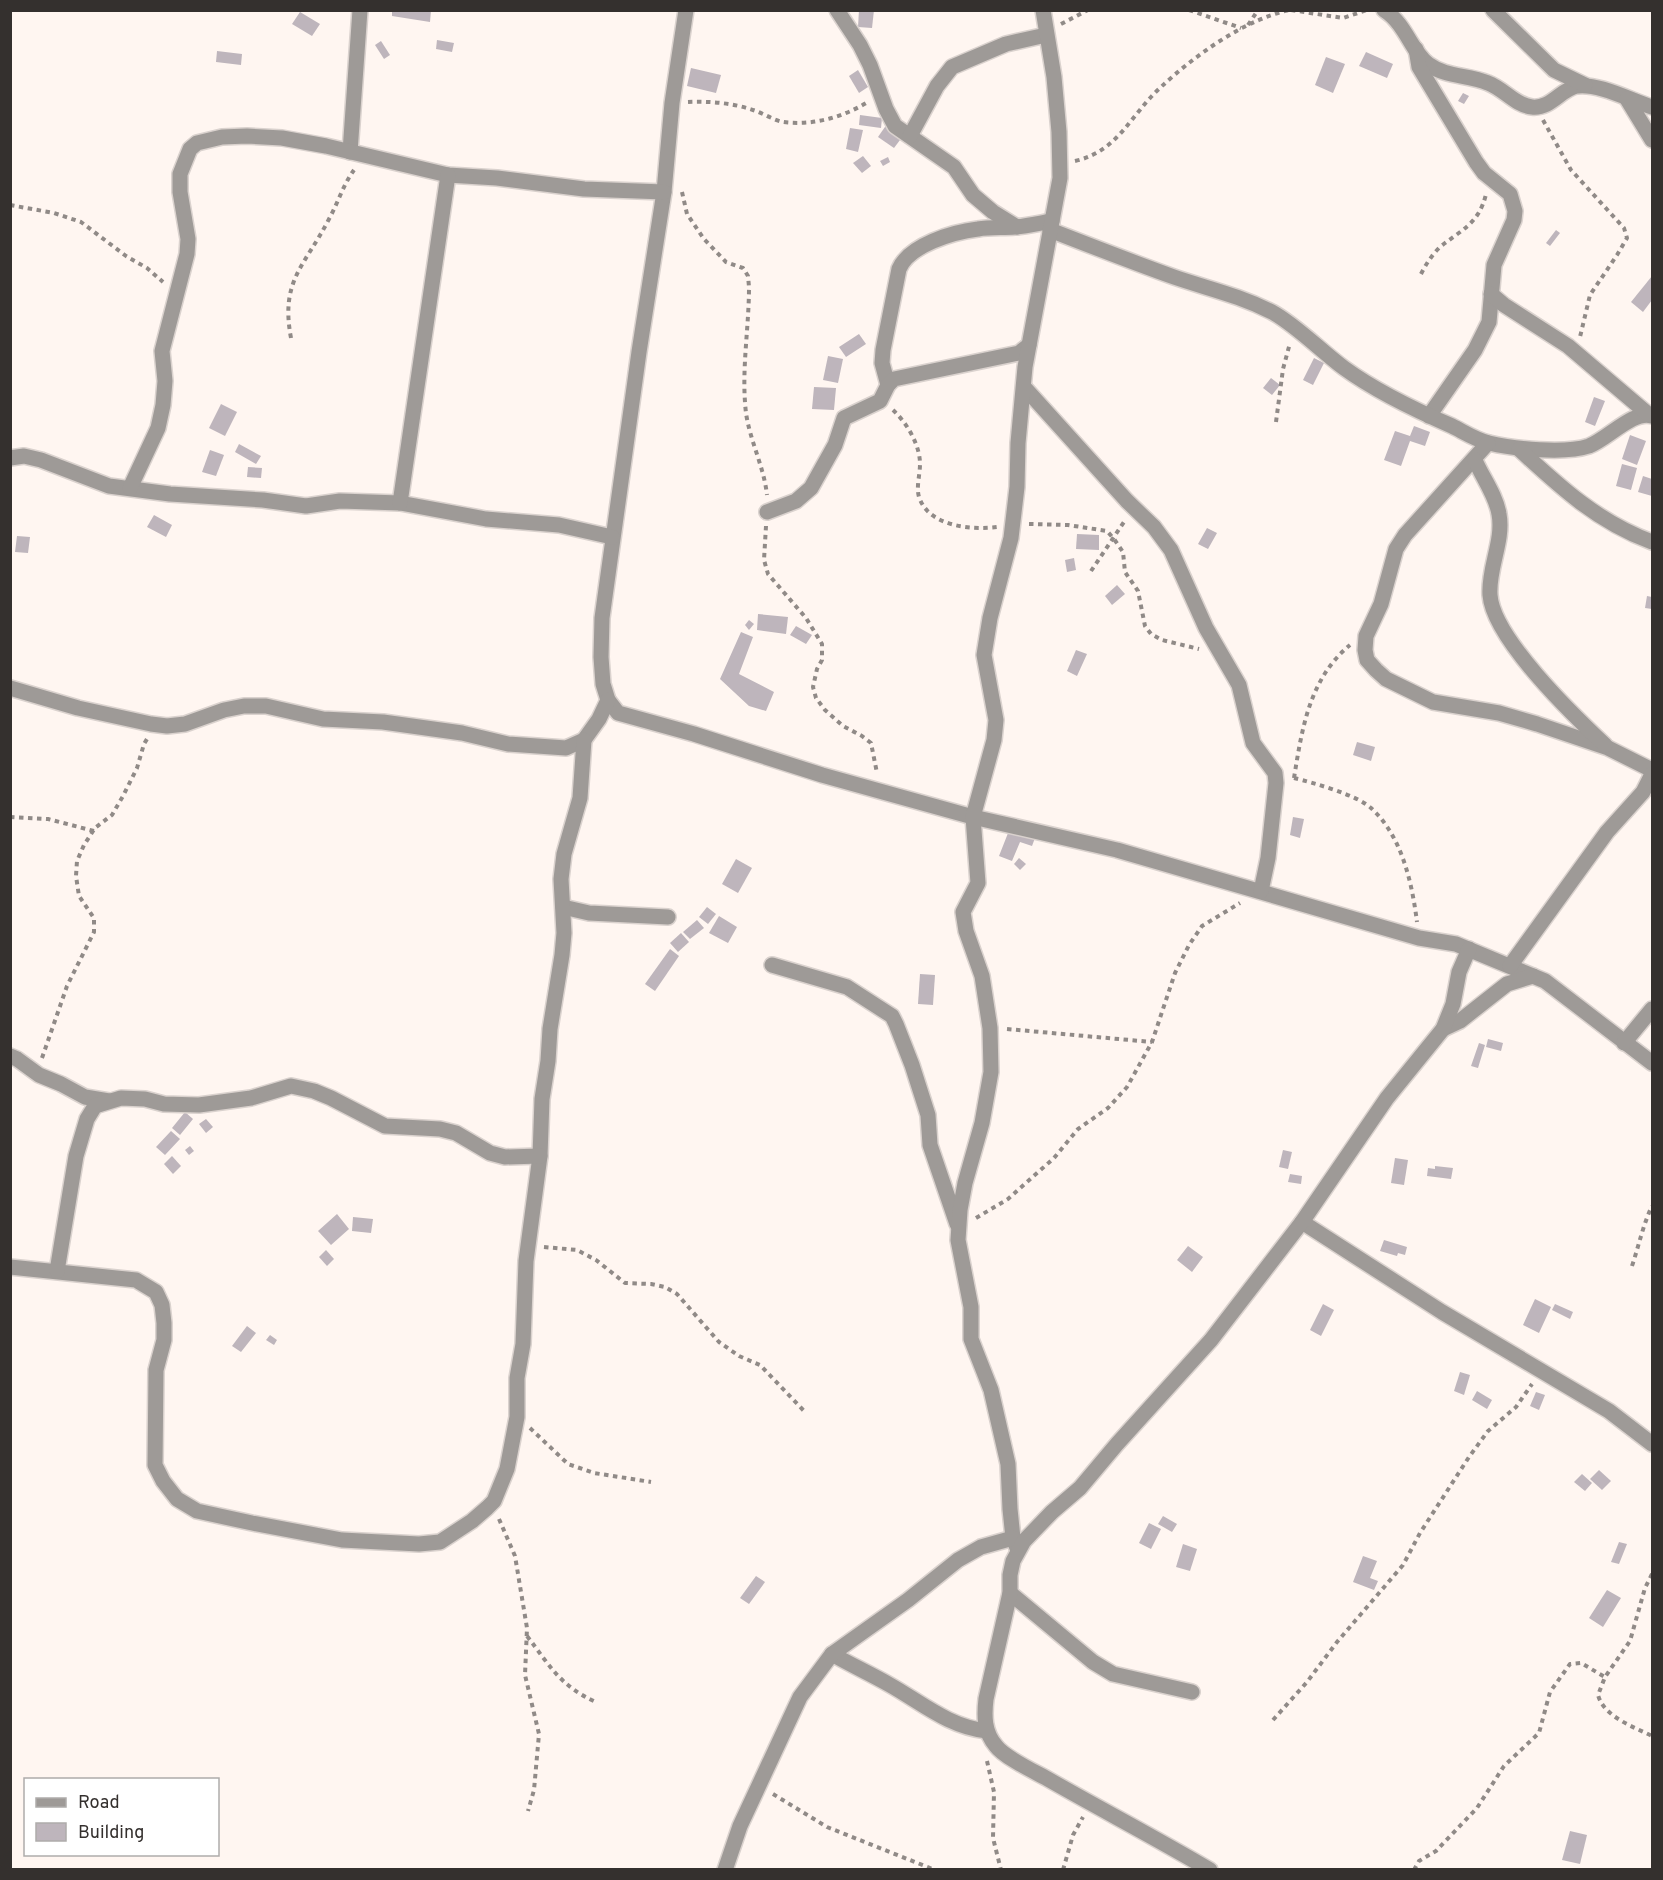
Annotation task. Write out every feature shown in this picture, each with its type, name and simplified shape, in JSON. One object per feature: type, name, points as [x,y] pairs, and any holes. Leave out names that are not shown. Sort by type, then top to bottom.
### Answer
[{"type":"street","points":[[357,154],[360,10]]},
{"type":"street","points":[[686,10],[672,103],[664,192],[602,618],[603,684],[608,700],[618,713],[973,818],[1117,850],[1419,938],[1456,944],[1545,981],[1653,1063]]},
{"type":"street","points":[[837,10],[860,45],[895,126],[954,167],[973,195],[993,212],[1017,227]]},
{"type":"street","points":[[1043,10],[1054,77],[1060,178],[1025,367],[1018,444],[1017,487],[1011,538],[990,618],[984,655],[996,720],[994,740],[973,818],[978,883],[965,907],[964,920],[982,976],[990,1028],[991,1072],[982,1122],[965,1183],[958,1240],[971,1307],[971,1339],[991,1390],[1008,1464],[1016,1544],[1010,1575],[1010,1593],[984,1716],[987,1731],[996,1748],[1091,1804],[1210,1869]]},
{"type":"street","points":[[1384,10],[1404,29],[1427,63],[1442,73],[1486,82],[1500,88],[1520,104],[1542,106],[1576,86],[1587,86]]},
{"type":"street","points":[[1493,10],[1554,70],[1587,86],[1653,107]]},
{"type":"street","points":[[910,136],[937,86],[952,67],[1006,44],[1046,32]]},
{"type":"street","points":[[1416,49],[1419,67],[1484,173],[1510,194],[1515,211],[1509,233],[1494,265],[1489,322],[1484,334],[1429,417]]},
{"type":"street","points":[[1627,99],[1653,140]]},
{"type":"street","points":[[130,488],[158,429],[161,417],[165,381],[162,351],[187,254],[188,239],[180,192],[180,174],[190,149],[197,143],[208,139],[247,136],[282,138],[447,175],[497,178],[584,189],[664,192]]},
{"type":"street","points":[[400,503],[447,175]]},
{"type":"street","points":[[888,385],[882,363],[883,350],[903,259],[915,250],[944,237],[977,229],[1051,225],[1142,266],[1233,294],[1275,314],[1346,369],[1429,417],[1488,443],[1519,449],[1571,449],[1588,446],[1641,414],[1650,415]]},
{"type":"street","points":[[1491,294],[1504,305],[1568,345],[1650,415]]},
{"type":"street","points":[[767,512],[804,496],[827,461],[844,418],[880,401],[888,385],[894,379],[1019,353],[1029,345]]},
{"type":"street","points":[[1024,387],[1127,501],[1154,527],[1170,550],[1220,655],[1239,685],[1252,743],[1275,774],[1268,858],[1261,891]]},
{"type":"street","points":[[1488,443],[1405,535],[1396,549],[1381,604],[1366,636],[1367,660],[1386,679],[1433,702],[1499,713],[1608,748]]},
{"type":"street","points":[[1519,449],[1554,482],[1599,517],[1653,542]]},
{"type":"street","points":[[10,458],[24,456],[42,460],[109,486],[180,495],[263,500],[288,505],[306,506],[340,501],[400,503],[486,519],[559,525],[612,537]]},
{"type":"street","points":[[1475,460],[1499,512],[1500,526],[1490,593],[1498,619],[1520,654],[1563,704],[1608,748],[1652,776],[1643,792],[1579,868],[1559,900],[1510,966]]},
{"type":"street","points":[[10,688],[78,708],[156,724],[185,724],[224,710],[244,706],[266,706],[323,719],[383,722],[462,733],[508,744],[566,748],[584,740],[599,719],[608,700]]},
{"type":"street","points":[[10,1267],[136,1280],[156,1292],[162,1305],[164,1340],[156,1370],[155,1465],[163,1481],[177,1498],[197,1511],[252,1524],[342,1540],[419,1544],[440,1542],[472,1521],[494,1501],[507,1469],[517,1417],[517,1378],[523,1344],[528,1245],[540,1156],[542,1099],[564,933],[561,879],[564,854],[580,798],[584,740]]},
{"type":"street","points":[[562,908],[589,913],[668,917]]},
{"type":"street","points":[[725,1869],[740,1826],[800,1697],[832,1654],[908,1600],[958,1560],[981,1547],[1016,1544],[1024,1541],[1052,1512],[1080,1488],[1211,1340],[1302,1222],[1387,1098],[1443,1029],[1453,1004],[1459,972],[1469,949]]},
{"type":"street","points":[[771,965],[847,987],[891,1016],[912,1065],[928,1115],[930,1145],[958,1228]]},
{"type":"street","points":[[1443,1029],[1460,1021],[1507,984],[1533,976]]},
{"type":"street","points":[[1624,1043],[1653,1009]]},
{"type":"street","points":[[10,1056],[84,1097],[110,1101]]},
{"type":"street","points":[[57,1271],[76,1156],[87,1119],[95,1106],[121,1098],[164,1104],[199,1105],[251,1098],[291,1086],[314,1091],[331,1098],[385,1126],[440,1129],[456,1133],[489,1153],[504,1157],[540,1156]]},
{"type":"street","points":[[1302,1222],[1442,1312],[1609,1412],[1653,1444]]},
{"type":"street","points":[[1010,1593],[1093,1662],[1113,1674],[1192,1692]]},
{"type":"street","points":[[832,1654],[946,1719],[970,1729],[987,1731]]},
{"type":"path","points":[[1046,32],[1088,10]]},
{"type":"path","points":[[1189,10],[1241,28]]},
{"type":"path","points":[[1248,25],[1258,10]]},
{"type":"path","points":[[1060,164],[1091,158],[1107,147],[1123,133],[1160,88],[1203,53],[1241,28],[1272,14],[1291,10],[1343,18],[1367,10]]},
{"type":"path","points":[[672,103],[701,101],[729,105],[752,110],[782,122],[798,123],[843,115],[880,95]]},
{"type":"path","points":[[1535,107],[1571,170],[1624,228],[1627,238],[1590,295],[1577,354]]},
{"type":"path","points":[[291,338],[288,304],[294,277],[330,217],[357,154]]},
{"type":"path","points":[[1421,274],[1439,248],[1468,228],[1480,211],[1487,184],[1484,173]]},
{"type":"path","points":[[679,184],[687,214],[704,240],[726,262],[743,268],[748,276],[746,413],[764,478],[767,512],[764,566],[777,586],[806,618],[822,644],[822,660],[817,669],[813,687],[816,698],[825,710],[843,726],[871,743],[883,792]]},
{"type":"path","points":[[10,205],[70,217],[95,230],[126,256],[156,274],[168,292],[172,308]]},
{"type":"path","points":[[1276,422],[1283,369],[1295,329]]},
{"type":"path","points":[[880,401],[902,419],[909,431],[919,455],[919,496],[930,513],[957,526],[977,528],[1047,524],[1107,531],[1122,552],[1125,572],[1138,591],[1145,626],[1152,634],[1162,640],[1220,655]]},
{"type":"path","points":[[1091,571],[1114,538]]},
{"type":"path","points":[[1275,794],[1294,778],[1303,724],[1316,688],[1328,668],[1348,646],[1366,636]]},
{"type":"path","points":[[36,1072],[62,999],[94,932],[94,918],[79,896],[76,876],[77,861],[94,831],[112,815],[123,796],[137,768],[144,744],[156,724]]},
{"type":"path","points":[[1294,778],[1320,784],[1344,794],[1370,807],[1380,819],[1402,855],[1415,908],[1419,938]]},
{"type":"path","points":[[10,817],[48,819],[94,831]]},
{"type":"path","points":[[958,1228],[1008,1199],[1054,1158],[1078,1129],[1108,1108],[1127,1087],[1152,1042],[1175,973],[1189,945],[1202,926],[1261,891]]},
{"type":"path","points":[[990,1028],[1152,1042]]},
{"type":"path","points":[[1632,1266],[1642,1238],[1644,1223],[1653,1206]]},
{"type":"path","points":[[528,1245],[577,1250],[596,1260],[625,1283],[651,1284],[665,1287],[677,1294],[719,1342],[739,1356],[760,1365],[804,1411]]},
{"type":"path","points":[[1273,1720],[1403,1565],[1420,1533],[1469,1457],[1488,1431],[1516,1407],[1542,1371]]},
{"type":"path","points":[[517,1417],[568,1464],[594,1473],[651,1482]]},
{"type":"path","points":[[494,1501],[514,1556],[527,1636],[525,1675],[539,1734],[534,1790],[528,1811]]},
{"type":"path","points":[[1653,1574],[1646,1588],[1630,1641],[1605,1677],[1598,1695],[1602,1706],[1624,1722],[1653,1736]]},
{"type":"path","points":[[527,1636],[563,1683],[576,1693],[596,1702]]},
{"type":"path","points":[[1414,1869],[1419,1862],[1436,1851],[1477,1808],[1504,1766],[1539,1733],[1550,1692],[1570,1664],[1581,1663],[1605,1677]]},
{"type":"path","points":[[985,1754],[993,1779],[993,1838],[1001,1869]]},
{"type":"path","points":[[758,1785],[827,1827],[935,1869]]},
{"type":"path","points":[[1063,1869],[1073,1835],[1091,1804]]},
{"type":"building","points":[[392,10],[431,10],[430,22],[392,16]]},
{"type":"building","points":[[859,10],[874,10],[872,28],[858,27]]},
{"type":"building","points":[[300,12],[320,24],[312,36],[292,24]]},
{"type":"building","points":[[437,40],[454,43],[452,52],[436,49]]},
{"type":"building","points":[[381,41],[390,55],[384,59],[375,45]]},
{"type":"building","points":[[217,51],[242,54],[241,65],[216,62]]},
{"type":"building","points":[[1366,52],[1393,64],[1387,78],[1359,66]]},
{"type":"building","points":[[1326,57],[1345,64],[1333,93],[1315,85]]},
{"type":"building","points":[[691,68],[721,75],[716,93],[687,86]]},
{"type":"building","points":[[858,70],[868,87],[859,93],[849,76]]},
{"type":"building","points":[[1463,93],[1469,96],[1464,104],[1458,101]]},
{"type":"building","points":[[860,115],[882,118],[881,128],[859,125]]},
{"type":"building","points":[[887,124],[903,136],[894,148],[878,137]]},
{"type":"building","points":[[850,128],[863,130],[858,152],[846,149]]},
{"type":"building","points":[[863,156],[871,166],[862,173],[853,163]]},
{"type":"building","points":[[888,157],[890,162],[883,166],[880,161]]},
{"type":"building","points":[[1556,230],[1560,233],[1550,246],[1546,243]]},
{"type":"building","points":[[1652,276],[1652,300],[1643,312],[1631,302]]},
{"type":"building","points":[[859,334],[866,344],[846,357],[839,347]]},
{"type":"building","points":[[828,356],[843,359],[838,383],[823,380]]},
{"type":"building","points":[[1314,358],[1324,363],[1313,385],[1303,380]]},
{"type":"building","points":[[1271,378],[1280,385],[1272,395],[1263,388]]},
{"type":"building","points":[[814,387],[836,388],[834,410],[812,409]]},
{"type":"building","points":[[1594,397],[1605,401],[1595,426],[1585,422]]},
{"type":"building","points":[[221,404],[237,412],[225,436],[209,428]]},
{"type":"building","points":[[1414,426],[1430,432],[1425,446],[1410,441],[1401,466],[1384,460],[1395,431],[1410,436]]},
{"type":"building","points":[[1630,435],[1646,441],[1637,465],[1622,459]]},
{"type":"building","points":[[239,444],[261,456],[256,464],[235,452]]},
{"type":"building","points":[[210,450],[224,455],[216,476],[202,472]]},
{"type":"building","points":[[1622,464],[1637,468],[1631,490],[1616,486]]},
{"type":"building","points":[[248,467],[262,468],[261,478],[247,477]]},
{"type":"building","points":[[1643,476],[1652,479],[1652,496],[1638,492]]},
{"type":"building","points":[[154,515],[172,525],[166,537],[147,527]]},
{"type":"building","points":[[1207,528],[1217,533],[1208,549],[1198,544]]},
{"type":"building","points":[[1077,534],[1099,535],[1099,550],[1076,549]]},
{"type":"building","points":[[17,536],[30,537],[28,553],[15,552]]},
{"type":"building","points":[[1074,558],[1076,570],[1067,572],[1065,560]]},
{"type":"building","points":[[1117,585],[1125,594],[1112,605],[1105,596]]},
{"type":"building","points":[[1647,596],[1652,597],[1652,609],[1645,608]]},
{"type":"building","points":[[758,614],[788,617],[786,634],[757,630]]},
{"type":"building","points":[[749,620],[754,624],[749,630],[745,625]]},
{"type":"building","points":[[796,626],[812,635],[806,644],[790,635]]},
{"type":"building","points":[[741,632],[753,637],[739,674],[774,692],[766,711],[749,706],[720,679]]},
{"type":"building","points":[[1076,650],[1087,654],[1077,676],[1067,671]]},
{"type":"building","points":[[1357,742],[1375,747],[1371,761],[1353,755]]},
{"type":"building","points":[[1293,817],[1304,819],[1300,838],[1290,835]]},
{"type":"building","points":[[1010,828],[1035,838],[1032,846],[1020,842],[1012,861],[999,856]]},
{"type":"building","points":[[1019,858],[1026,864],[1020,870],[1014,864]]},
{"type":"building","points":[[736,859],[752,868],[738,893],[722,884]]},
{"type":"building","points":[[707,907],[716,914],[708,924],[699,917]]},
{"type":"building","points":[[719,916],[737,927],[728,943],[709,933]]},
{"type":"building","points":[[697,920],[704,928],[690,939],[683,932]]},
{"type":"building","points":[[681,933],[689,942],[678,952],[670,943]]},
{"type":"building","points":[[670,949],[679,956],[655,991],[645,984]]},
{"type":"building","points":[[920,974],[935,975],[933,1005],[918,1004]]},
{"type":"building","points":[[1488,1039],[1503,1043],[1501,1051],[1486,1047]]},
{"type":"building","points":[[1479,1043],[1485,1045],[1478,1068],[1471,1066]]},
{"type":"building","points":[[185,1112],[193,1119],[180,1135],[172,1128]]},
{"type":"building","points":[[206,1119],[213,1127],[206,1133],[199,1124]]},
{"type":"building","points":[[171,1131],[180,1139],[165,1155],[156,1147]]},
{"type":"building","points":[[190,1146],[194,1151],[189,1155],[185,1150]]},
{"type":"building","points":[[1283,1150],[1292,1152],[1288,1169],[1279,1167]]},
{"type":"building","points":[[172,1156],[181,1166],[173,1174],[164,1164]]},
{"type":"building","points":[[1395,1158],[1408,1160],[1404,1185],[1391,1183]]},
{"type":"building","points":[[1435,1166],[1453,1168],[1451,1179],[1427,1176],[1428,1168],[1435,1169]]},
{"type":"building","points":[[1290,1174],[1302,1176],[1301,1184],[1288,1182]]},
{"type":"building","points":[[337,1214],[349,1229],[331,1245],[318,1231]]},
{"type":"building","points":[[353,1217],[373,1219],[371,1233],[352,1231]]},
{"type":"building","points":[[1384,1240],[1407,1247],[1405,1255],[1398,1253],[1397,1256],[1380,1251]]},
{"type":"building","points":[[1188,1246],[1203,1257],[1192,1272],[1177,1260]]},
{"type":"building","points":[[326,1250],[334,1259],[327,1266],[319,1257]]},
{"type":"building","points":[[1535,1299],[1551,1307],[1539,1333],[1523,1325]]},
{"type":"building","points":[[1323,1304],[1334,1310],[1321,1336],[1310,1330]]},
{"type":"building","points":[[1555,1304],[1573,1312],[1570,1319],[1552,1310]]},
{"type":"building","points":[[247,1326],[256,1333],[241,1352],[232,1346]]},
{"type":"building","points":[[270,1335],[277,1340],[274,1345],[266,1340]]},
{"type":"building","points":[[1460,1372],[1470,1375],[1464,1395],[1454,1391]]},
{"type":"building","points":[[1477,1391],[1492,1400],[1487,1409],[1472,1400]]},
{"type":"building","points":[[1536,1392],[1545,1395],[1539,1410],[1530,1406]]},
{"type":"building","points":[[1599,1470],[1611,1481],[1602,1490],[1590,1479]]},
{"type":"building","points":[[1582,1474],[1592,1483],[1585,1491],[1574,1482]]},
{"type":"building","points":[[1163,1516],[1177,1524],[1172,1532],[1158,1524]]},
{"type":"building","points":[[1149,1523],[1161,1529],[1151,1549],[1139,1543]]},
{"type":"building","points":[[1619,1542],[1627,1544],[1619,1564],[1611,1562]]},
{"type":"building","points":[[1183,1544],[1197,1549],[1190,1571],[1176,1567]]},
{"type":"building","points":[[1363,1556],[1377,1561],[1370,1578],[1378,1581],[1374,1590],[1353,1582]]},
{"type":"building","points":[[756,1576],[765,1582],[749,1604],[740,1598]]},
{"type":"building","points":[[1607,1590],[1621,1598],[1603,1627],[1589,1618]]},
{"type":"building","points":[[1570,1831],[1587,1835],[1580,1864],[1562,1860]]}]
